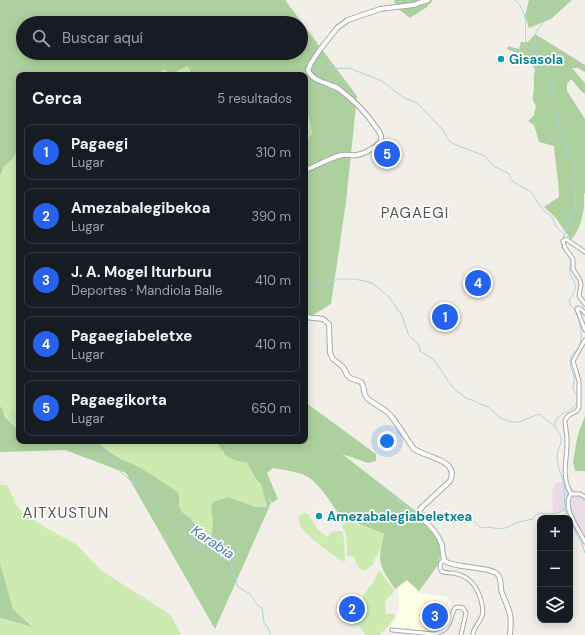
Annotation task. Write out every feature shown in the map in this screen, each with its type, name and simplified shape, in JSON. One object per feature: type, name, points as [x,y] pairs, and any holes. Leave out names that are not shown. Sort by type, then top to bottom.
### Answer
[{"type":"street","points":[[308,169],[342,155],[355,155],[367,152],[377,146],[381,142],[382,138],[369,117],[353,102],[339,90],[311,76],[308,70],[311,63],[337,28],[348,20],[380,8],[413,5],[428,0]]},
{"type":"street","points":[[585,252],[566,239],[563,241],[565,248],[573,259],[573,269],[580,282],[579,296],[585,304]]},
{"type":"street","points":[[585,313],[581,309],[577,309],[585,330]]},
{"type":"street","points":[[308,317],[323,319],[329,324],[330,353],[333,360],[343,367],[350,378],[361,382],[365,395],[369,400],[386,411],[392,417],[414,449],[449,465],[452,470],[452,477],[450,481],[420,509],[420,517],[436,532],[444,559],[448,563],[490,571],[499,576],[501,590],[510,612],[510,635]]},
{"type":"street","points":[[585,340],[573,361],[579,380],[579,407],[577,411],[569,415],[565,420],[567,439],[565,461],[566,480],[571,494],[567,502],[569,511],[585,542]]},
{"type":"street","points":[[571,494],[580,494],[585,497]]},
{"type":"street","points":[[444,559],[440,564],[441,571],[461,575],[467,578],[475,585],[480,597],[483,611],[482,616],[474,629],[473,635]]},
{"type":"street","points":[[392,630],[434,634],[440,633],[448,627],[455,608],[458,607],[463,608],[466,613],[461,635]]},
{"type":"shaded area","points":[[567,482],[574,490],[584,497],[585,538],[570,510],[553,511],[552,492],[555,483]]},
{"type":"shaded area","points":[[407,581],[419,593],[447,597],[450,602],[451,614],[447,626],[434,633],[389,627],[397,617],[399,606],[399,586]]},
{"type":"green space","points":[[0,0],[285,0],[297,16],[16,16],[16,60],[308,60],[308,31],[357,96],[346,202],[331,304],[308,318],[308,138],[312,134],[308,115],[308,72],[191,72],[188,66],[175,72],[168,72],[163,69],[160,72],[16,72],[16,153],[14,157],[4,167],[0,176]]},
{"type":"green space","points":[[394,0],[433,0],[427,7],[410,18],[397,8]]},
{"type":"green space","points":[[529,0],[572,0],[551,19],[529,28],[525,16]]},
{"type":"green space","points":[[535,34],[585,65],[585,72],[578,68],[572,68],[585,83],[585,94],[571,79],[567,84],[567,91],[585,119],[584,206],[580,224],[571,240],[555,217],[544,207],[559,197],[559,191],[554,146],[539,142],[534,125],[528,121],[534,115],[536,106],[533,99],[535,70],[526,60],[507,49],[508,46],[519,49],[521,42],[528,42]]},
{"type":"green space","points":[[189,66],[191,72],[160,72],[163,69],[179,71]]},
{"type":"green space","points":[[308,115],[309,117],[312,134],[308,138]]},
{"type":"green space","points":[[16,153],[16,429],[4,416],[3,410],[0,406],[0,176],[4,167],[14,157]]},
{"type":"green space","points":[[308,404],[376,454],[376,461],[368,463],[342,454],[417,512],[436,536],[441,553],[438,565],[419,591],[407,580],[395,589],[383,569],[380,558],[384,534],[354,522],[342,519],[324,493],[311,479],[293,472],[273,468],[267,473],[278,499],[272,503],[268,497],[271,503],[215,629],[126,473],[65,450],[0,452],[0,406],[3,410],[4,416],[16,428],[16,444],[99,444],[123,460],[141,468],[178,492],[179,506],[184,514],[191,519],[202,533],[211,537],[213,522],[211,506],[213,502],[228,497],[256,507],[267,507],[261,484],[256,479],[247,463],[236,461],[226,456],[218,444],[308,444]]},
{"type":"green space","points":[[585,416],[585,471],[575,471],[573,461],[578,434]]},
{"type":"green space","points":[[99,444],[218,444],[226,456],[236,461],[247,463],[256,479],[261,484],[267,508],[256,507],[228,497],[211,506],[213,522],[211,538],[207,537],[191,519],[181,511],[178,492],[108,451]]},
{"type":"green space","points":[[0,483],[1,485],[7,485],[17,506],[23,513],[76,544],[102,571],[171,615],[181,635],[0,635],[0,619],[33,626],[13,609],[0,563]]},
{"type":"green space","points":[[305,513],[309,515],[317,529],[327,537],[333,531],[342,531],[344,538],[345,562],[324,548],[303,530],[298,516]]},
{"type":"green space","points":[[346,520],[384,534],[379,553],[375,558],[373,565],[364,571],[359,569],[354,557],[347,555],[346,534],[342,526]]},
{"type":"green space","points":[[0,563],[13,609],[33,627],[0,618]]},
{"type":"green space","points":[[379,570],[394,590],[385,601],[386,614],[394,614],[395,616],[380,635],[365,635],[357,623],[356,625],[352,624],[353,614],[357,614],[358,599],[362,598],[373,583]]},
{"type":"green space","points":[[428,603],[446,605],[443,626],[436,631],[425,629]]},
{"type":"waterway","points":[[127,16],[133,11],[134,0]]},
{"type":"waterway","points":[[515,0],[520,5],[525,16],[526,46],[542,60],[542,63],[555,86],[552,101],[557,114],[559,127],[567,141],[565,151],[574,161],[576,166],[573,179],[576,204],[561,243],[562,248],[567,253]]},
{"type":"waterway","points":[[534,51],[536,32],[544,21],[551,7],[560,0]]},
{"type":"waterway","points":[[311,72],[324,69],[349,68],[382,81],[404,98],[417,103],[443,130],[449,141],[485,156],[494,166],[509,174],[515,183],[531,192],[543,210],[552,217],[556,226],[564,235]]},
{"type":"waterway","points":[[566,515],[564,485],[557,460],[561,438],[555,425],[558,418],[572,408],[577,402],[577,396],[573,388],[574,374],[570,366],[570,362],[572,354],[579,347],[581,337],[580,324],[569,300],[575,288],[575,283],[570,272],[571,263],[569,256]]},
{"type":"waterway","name":"PAGAEGI","points":[[308,284],[316,285],[339,279],[355,279],[372,283],[390,298],[401,313],[409,336],[419,345],[420,351],[433,359],[454,389],[466,398],[488,407],[500,418],[512,422],[519,422],[539,414],[554,426]]},
{"type":"waterway","name":"Karabia","points":[[12,415],[16,417]]},
{"type":"waterway","name":"Karabia","points":[[95,444],[123,474],[147,495],[148,501],[160,510],[175,527],[185,534],[191,542],[215,555],[225,558],[231,563],[233,574],[237,581],[237,586],[250,594],[258,606],[262,608],[264,622],[270,632],[270,635]]},
{"type":"waterway","points":[[379,488],[399,500],[404,506],[418,511]]},
{"type":"waterway","points":[[421,512],[468,520],[475,522],[481,528],[488,527],[500,529],[532,519],[538,513],[551,514],[564,510]]},
{"type":"waterway","points":[[573,527],[585,553]]},
{"type":"place","name":"Gisasola","points":[[501,59]]},
{"type":"place","name":"Pagaegikorta","points":[[387,154]]},
{"type":"place","name":"Pagaegiabeletxe","points":[[478,283]]},
{"type":"place","name":"Pagaegi","points":[[445,317]]},
{"type":"place","name":"Amezabalegiabeletxea","points":[[319,516]]},
{"type":"place","name":"Amezabalegibekoa","points":[[352,609]]},
{"type":"place","name":"J. A. Mogel Iturburu","points":[[435,616]]},
{"type":"district","name":"PAGAEGI","points":[[415,213]]},
{"type":"district","name":"AITXUSTUN","points":[[66,513]]}]
